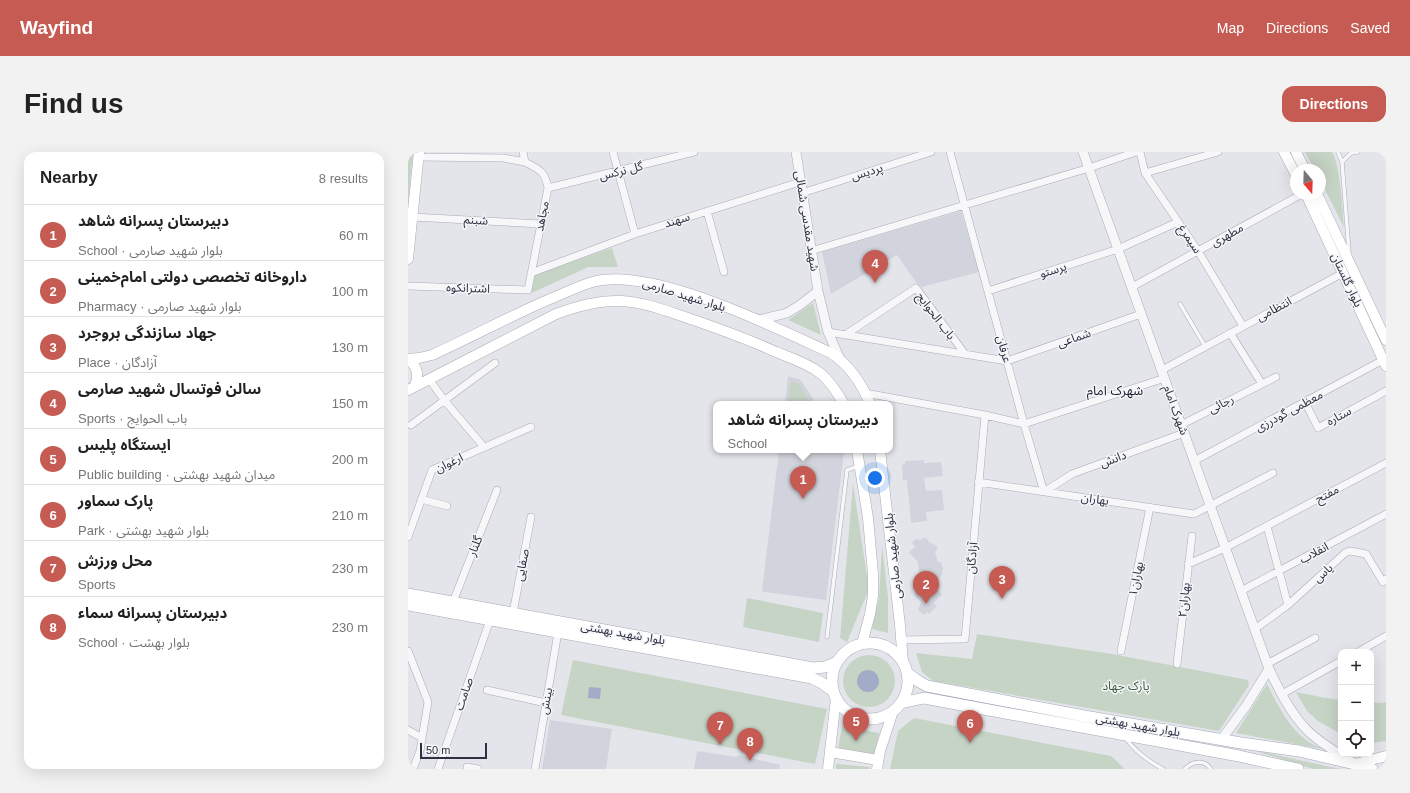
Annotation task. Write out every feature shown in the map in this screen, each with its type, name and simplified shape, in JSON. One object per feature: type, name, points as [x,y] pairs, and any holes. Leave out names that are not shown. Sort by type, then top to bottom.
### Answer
[{"type":"main road","points":[[1284,152],[1290,164]]},
{"type":"main road","points":[[1296,152],[1302,164]]},
{"type":"main road","points":[[408,259],[419,155]]},
{"type":"main road","name":"بلوار گلستان","points":[[1309,200],[1385,363]]},
{"type":"main road","name":"بلوار گلستان","points":[[1320,200],[1386,340]]},
{"type":"main road","name":"بلوار شهید صارمی","points":[[408,359],[432,355],[524,310],[587,284],[608,280],[639,281],[665,287],[703,299],[759,320],[831,352],[849,369],[868,401]]},
{"type":"main road","name":"بلوار شهید صارمی","points":[[412,388],[556,314],[574,307],[592,303],[622,301],[642,304],[663,310],[739,335],[809,366],[827,380],[835,389],[842,401]]},
{"type":"main road","points":[[408,359],[417,371],[418,376],[412,388]]},
{"type":"main road","name":"بلوار شهید صارمی","points":[[858,453],[868,518],[873,574],[873,596],[862,644]]},
{"type":"main road","name":"بلوار شهید صارمی","points":[[880,453],[903,662]]},
{"type":"main road","name":"بلوار شهید بهشتی","points":[[408,594],[813,668],[825,667],[837,662]]},
{"type":"main road","name":"بلوار شهید بهشتی","points":[[408,605],[812,678],[822,683],[835,695]]},
{"type":"main road","points":[[874,643],[885,646],[895,652],[903,662],[907,673],[907,690],[901,703],[893,712],[876,719],[866,719],[857,717],[841,706],[835,695],[832,681],[833,671],[837,662],[852,648],[862,644],[874,643]]},
{"type":"main road","name":"بلوار شهید بهشتی","points":[[907,673],[927,686],[1221,740],[1299,751],[1372,769]]},
{"type":"main road","points":[[828,769],[835,695]]},
{"type":"main road","name":"بلوار شهید بهشتی","points":[[901,703],[924,698],[1253,758],[1298,769]]},
{"type":"main road","points":[[830,752],[878,764],[880,751],[893,712]]},
{"type":"main road","points":[[1355,764],[1386,756]]},
{"type":"street","points":[[419,155],[504,155],[525,162],[523,152]]},
{"type":"street","points":[[614,152],[635,234]]},
{"type":"street","name":"گل نرکس","points":[[548,188],[694,152]]},
{"type":"street","name":"شهید مقدسی شمالی","points":[[796,152],[818,291],[828,332],[840,359]]},
{"type":"street","name":"پردیس","points":[[802,193],[931,152]]},
{"type":"street","name":"عرفان","points":[[950,152],[1044,492]]},
{"type":"street","name":"شهرک امام","points":[[1083,152],[1268,667],[1296,717],[1307,730],[1319,740],[1355,764]]},
{"type":"street","points":[[811,251],[1089,168],[1136,152]]},
{"type":"street","name":"سیمرغ","points":[[1140,152],[1145,173],[1198,251],[1243,326]]},
{"type":"street","points":[[1145,173],[1218,152]]},
{"type":"street","name":"مجاهد","points":[[525,162],[540,170],[546,178],[548,188],[528,290]]},
{"type":"street","name":"سهند","points":[[531,273],[635,234],[800,182]]},
{"type":"street","name":"مطهری","points":[[1132,287],[1291,200]]},
{"type":"street","points":[[707,211],[724,272]]},
{"type":"street","name":"شبنم","points":[[412,217],[541,224]]},
{"type":"street","name":"پرستو","points":[[988,291],[1118,249],[1178,222]]},
{"type":"street","name":"انتظامی","points":[[1163,374],[1205,346],[1343,273]]},
{"type":"street","name":"اشترانکوه","points":[[408,286],[528,290]]},
{"type":"street","name":"باب الحوایج","points":[[845,335],[916,288],[965,354]]},
{"type":"street","points":[[759,320],[787,313],[818,291]]},
{"type":"street","name":"شماعی","points":[[1007,361],[1141,314]]},
{"type":"street","name":"باب الحوایج","points":[[828,332],[1007,361]]},
{"type":"street","points":[[1230,333],[1262,384]]},
{"type":"street","points":[[411,425],[495,363]]},
{"type":"street","name":"معظمی گودرزی","points":[[1194,461],[1305,402],[1385,363]]},
{"type":"street","points":[[865,394],[984,415],[1024,424],[1163,374]]},
{"type":"street","name":"رجائی","points":[[1183,429],[1276,377]]},
{"type":"street","points":[[429,379],[444,400],[484,447]]},
{"type":"street","name":"ستاره","points":[[1305,402],[1318,428],[1386,391]]},
{"type":"street","name":"آزادگان","points":[[901,640],[964,639],[984,415]]},
{"type":"street","name":"ارغوان","points":[[408,537],[432,470],[531,427]]},
{"type":"street","name":"دانش","points":[[1044,492],[1072,474],[1183,429]]},
{"type":"street","name":"مفتح","points":[[1188,564],[1225,548],[1386,463]]},
{"type":"street","name":"بهاران","points":[[978,482],[1194,514],[1273,474]]},
{"type":"street","name":"گلنار","points":[[453,602],[497,490]]},
{"type":"street","points":[[421,499],[447,506]]},
{"type":"street","name":"بهاران۱","points":[[1121,651],[1150,507]]},
{"type":"street","name":"انقلاب","points":[[1241,591],[1386,514]]},
{"type":"street","name":"صفایی","points":[[513,613],[531,517]]},
{"type":"street","points":[[1267,526],[1288,605]]},
{"type":"street","name":"بهاران۲","points":[[1177,664],[1192,536]]},
{"type":"street","name":"یاس","points":[[1255,629],[1288,605],[1350,551],[1366,554],[1383,582],[1386,579]]},
{"type":"street","name":"صامت","points":[[438,769],[490,620]]},
{"type":"street","name":"بینش","points":[[535,769],[558,632]]},
{"type":"street","points":[[1363,649],[1386,636]]},
{"type":"street","points":[[1221,740],[1246,706],[1268,667],[1315,638]]},
{"type":"street","points":[[408,651],[428,702],[420,751],[413,769]]},
{"type":"street","points":[[1282,694],[1338,663]]},
{"type":"street","points":[[487,690],[546,703]]},
{"type":"street","points":[[408,730],[422,738]]},
{"type":"street","points":[[467,767],[478,769]]},
{"type":"lane","points":[[1338,152],[1342,162],[1349,261]]},
{"type":"lane","points":[[1342,162],[1351,153],[1358,152]]},
{"type":"lane","points":[[1180,304],[1205,346]]},
{"type":"lane","points":[[827,637],[847,470],[860,466]]},
{"type":"lane","points":[[1124,735],[1130,745],[1140,754],[1163,769]]},
{"type":"lane","points":[[1185,769],[1189,765],[1199,762],[1204,763],[1211,769]]},
{"type":"shaded area","points":[[961,211],[979,272],[922,287],[916,282],[897,255],[831,294],[822,252]]},
{"type":"shaded area","points":[[788,376],[801,380],[814,401],[785,401]]},
{"type":"shaded area","points":[[779,453],[844,453],[826,600],[762,591]]},
{"type":"shaded area","points":[[924,460],[924,463],[941,462],[943,476],[924,478],[926,491],[942,490],[944,510],[926,512],[927,521],[911,523],[907,480],[903,480],[902,465],[905,464],[905,461]]},
{"type":"shaded area","points":[[927,538],[928,541],[938,547],[935,552],[938,562],[941,562],[943,568],[942,575],[940,576],[936,588],[942,594],[934,603],[937,606],[929,614],[927,612],[924,615],[918,610],[921,602],[914,595],[920,584],[918,562],[909,552],[915,547],[912,542],[916,539],[920,540]]},
{"type":"shaded area","points":[[550,720],[612,729],[606,769],[542,769]]},
{"type":"shaded area","points":[[697,751],[737,757],[738,755],[780,765],[779,769],[694,769]]},
{"type":"green space","points":[[408,152],[413,152],[408,205]]},
{"type":"green space","points":[[1305,152],[1332,152],[1339,178],[1344,227],[1326,192],[1326,164],[1312,164]]},
{"type":"green space","points":[[612,248],[618,267],[588,267],[534,292],[529,292],[534,274]]},
{"type":"green space","points":[[813,303],[821,335],[788,320]]},
{"type":"green space","points":[[791,381],[799,384],[809,401],[788,401]]},
{"type":"green space","points":[[853,484],[869,589],[847,642],[840,638]]},
{"type":"green space","points":[[882,546],[888,597],[888,633],[872,629],[879,598]]},
{"type":"green space","points":[[747,598],[823,613],[819,642],[743,627]]},
{"type":"green space","name":"پارک جهاد","points":[[977,634],[1112,654],[1248,680],[1249,685],[1219,731],[933,681],[922,672],[916,653],[972,659]]},
{"type":"green space","points":[[864,655],[874,655],[888,662],[895,676],[895,686],[888,700],[874,707],[864,707],[854,703],[847,696],[843,686],[843,676],[847,666],[854,659]]},
{"type":"green space","points":[[573,660],[827,709],[815,764],[561,715]]},
{"type":"green space","points":[[1267,684],[1283,714],[1293,728],[1307,740],[1322,749],[1236,733]]},
{"type":"green space","points":[[1296,692],[1338,700],[1338,732],[1318,721],[1307,711]]},
{"type":"green space","points":[[1374,702],[1386,702],[1386,741],[1374,743]]},
{"type":"green space","points":[[914,718],[1111,756],[1125,769],[890,769],[898,731]]},
{"type":"green space","points":[[842,726],[879,733],[875,755],[838,749]]},
{"type":"green space","points":[[1249,749],[1340,769],[1313,769]]},
{"type":"green space","points":[[836,764],[869,767],[869,769],[836,769]]},
{"type":"water","points":[[868,670],[876,673],[879,681],[876,689],[868,692],[860,689],[857,681],[860,673]]},
{"type":"water","points":[[589,687],[601,688],[600,699],[588,698]]},
{"type":"place","name":"سالن فوتسال شهید صارمی","points":[[875,283]]},
{"type":"place","name":"دبیرستان پسرانه شاهد","points":[[803,499]]},
{"type":"place","name":"جهاد سازندگی بروجرد","points":[[1002,599]]},
{"type":"place","name":"داروخانه تخصصی دولتی امام‌خمینی","points":[[926,604]]},
{"type":"place","name":"ایستگاه پلیس","points":[[856,741]]},
{"type":"place","name":"پارک سماور","points":[[970,743]]},
{"type":"place","name":"محل ورزش","points":[[720,745]]},
{"type":"place","name":"دبیرستان پسرانه سماء","points":[[750,761]]},
{"type":"district","name":"شهرک امام","points":[[1115,390]]}]
